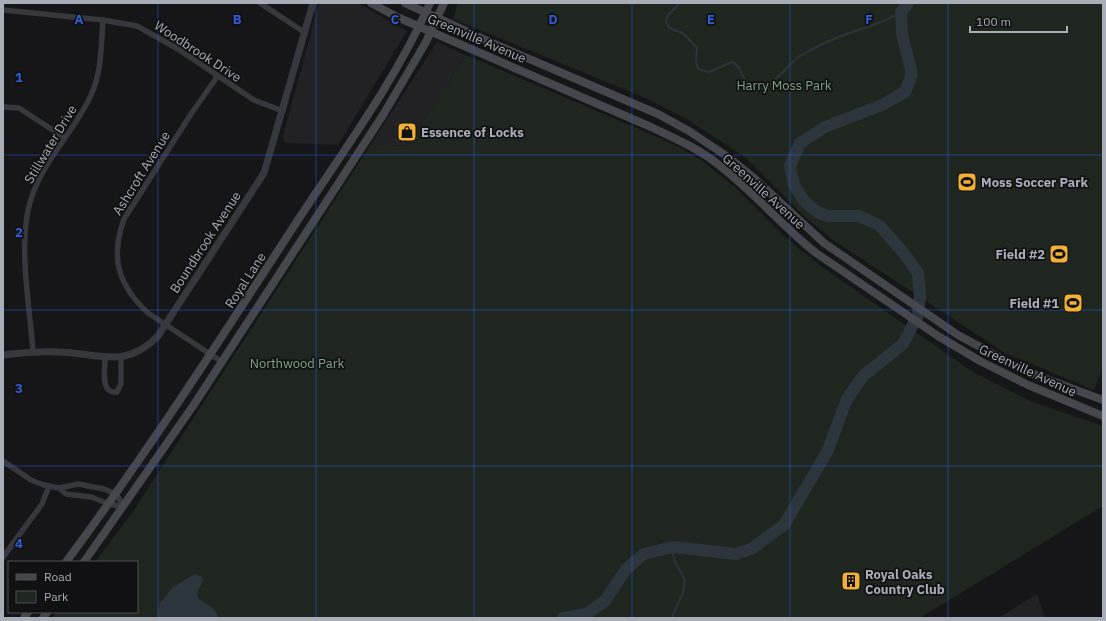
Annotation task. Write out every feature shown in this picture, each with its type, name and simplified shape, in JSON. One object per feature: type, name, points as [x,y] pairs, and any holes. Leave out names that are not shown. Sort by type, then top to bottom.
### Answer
[{"type":"main road","name":"Greenville Avenue","points":[[371,3],[397,17],[663,133],[720,166],[798,239],[938,336],[980,361],[1022,382],[1083,409],[1103,416]]},
{"type":"main road","name":"Greenville Avenue","points":[[405,3],[671,121],[728,157],[824,243],[979,348],[1024,371],[1103,400]]},
{"type":"main road","name":"Royal Lane","points":[[67,561],[116,494],[210,355],[357,130],[403,57],[420,26],[430,3]]},
{"type":"main road","name":"Royal Lane","points":[[85,561],[124,507],[222,362],[383,115],[431,32],[444,3]]},
{"type":"main road","points":[[556,86],[562,72]]},
{"type":"main road","points":[[1022,382],[1024,371]]},
{"type":"main road","points":[[1083,409],[1089,395]]},
{"type":"street","name":"Boundbrook Avenue","points":[[3,355],[34,352],[59,352],[105,358],[121,358],[131,355],[150,344],[165,325],[264,173],[283,111],[312,3]]},
{"type":"street","points":[[262,4],[304,32]]},
{"type":"street","name":"Woodbrook Drive","points":[[3,10],[103,20],[137,26],[254,100],[283,111]]},
{"type":"street","name":"Stillwater Drive","points":[[34,352],[25,250],[26,218],[31,197],[37,184],[85,107],[96,81],[103,20]]},
{"type":"street","name":"Ashcroft Avenue","points":[[217,77],[191,114],[128,213],[118,235],[117,263],[131,297],[148,313],[222,362]]},
{"type":"street","points":[[5,107],[19,108],[65,138]]},
{"type":"street","points":[[105,358],[105,386],[112,392],[117,392],[122,384],[121,358]]},
{"type":"street","points":[[3,461],[31,480],[59,488],[66,494],[92,497],[109,504],[124,507]]},
{"type":"street","points":[[59,488],[67,485],[86,485],[116,494],[124,507]]},
{"type":"street","points":[[3,557],[42,504],[49,486]]},
{"type":"shaded area","points":[[319,3],[358,3],[407,31],[338,145],[285,143],[283,136]]},
{"type":"shaded area","points":[[437,42],[466,55],[407,146],[371,144]]},
{"type":"shaded area","points":[[195,574],[202,577],[203,582],[198,590],[197,595],[199,599],[212,607],[218,618],[157,618],[160,603],[172,588]]},
{"type":"shaded area","points":[[1037,594],[1045,618],[998,618]]},
{"type":"green space","name":"Harry Moss Park","points":[[458,3],[1103,3],[1103,367],[1094,390],[1005,353],[833,240],[805,217],[745,157],[688,120],[648,99],[453,19]]},
{"type":"green space","name":"Royal Oaks Country Club","points":[[466,55],[679,147],[701,160],[734,186],[784,236],[822,267],[973,372],[1030,401],[1103,426],[1103,506],[920,618],[52,618],[56,613],[138,613],[138,561],[96,561],[134,510],[371,144],[407,146]]},
{"type":"waterway","points":[[680,3],[668,15],[666,21],[669,28],[683,33],[697,48],[696,62],[698,69],[709,72],[732,62],[739,69],[747,85],[753,90],[759,90],[771,84],[795,60],[805,53],[829,41],[878,23],[901,12]]},
{"type":"waterway","points":[[563,618],[586,614],[605,601],[626,569],[644,554],[673,547],[736,554],[751,549],[784,525],[827,452],[847,399],[863,376],[903,344],[918,315],[920,296],[918,273],[902,251],[879,225],[859,216],[828,216],[817,212],[804,201],[794,185],[790,166],[800,143],[825,127],[882,105],[905,92],[912,74],[902,34],[901,12],[908,3]]},
{"type":"waterway","points":[[672,618],[684,589],[684,579],[673,556],[673,547]]},
{"type":"place","name":"Essence of Locks","points":[[407,132]]},
{"type":"place","name":"Moss Soccer Park","points":[[967,182]]},
{"type":"place","name":"Field #2","points":[[1059,254]]},
{"type":"place","name":"Field #1","points":[[1073,303]]},
{"type":"place","name":"Royal Oaks Country Club","points":[[851,581]]},
{"type":"park label","name":"Northwood Park","points":[[297,363]]}]
